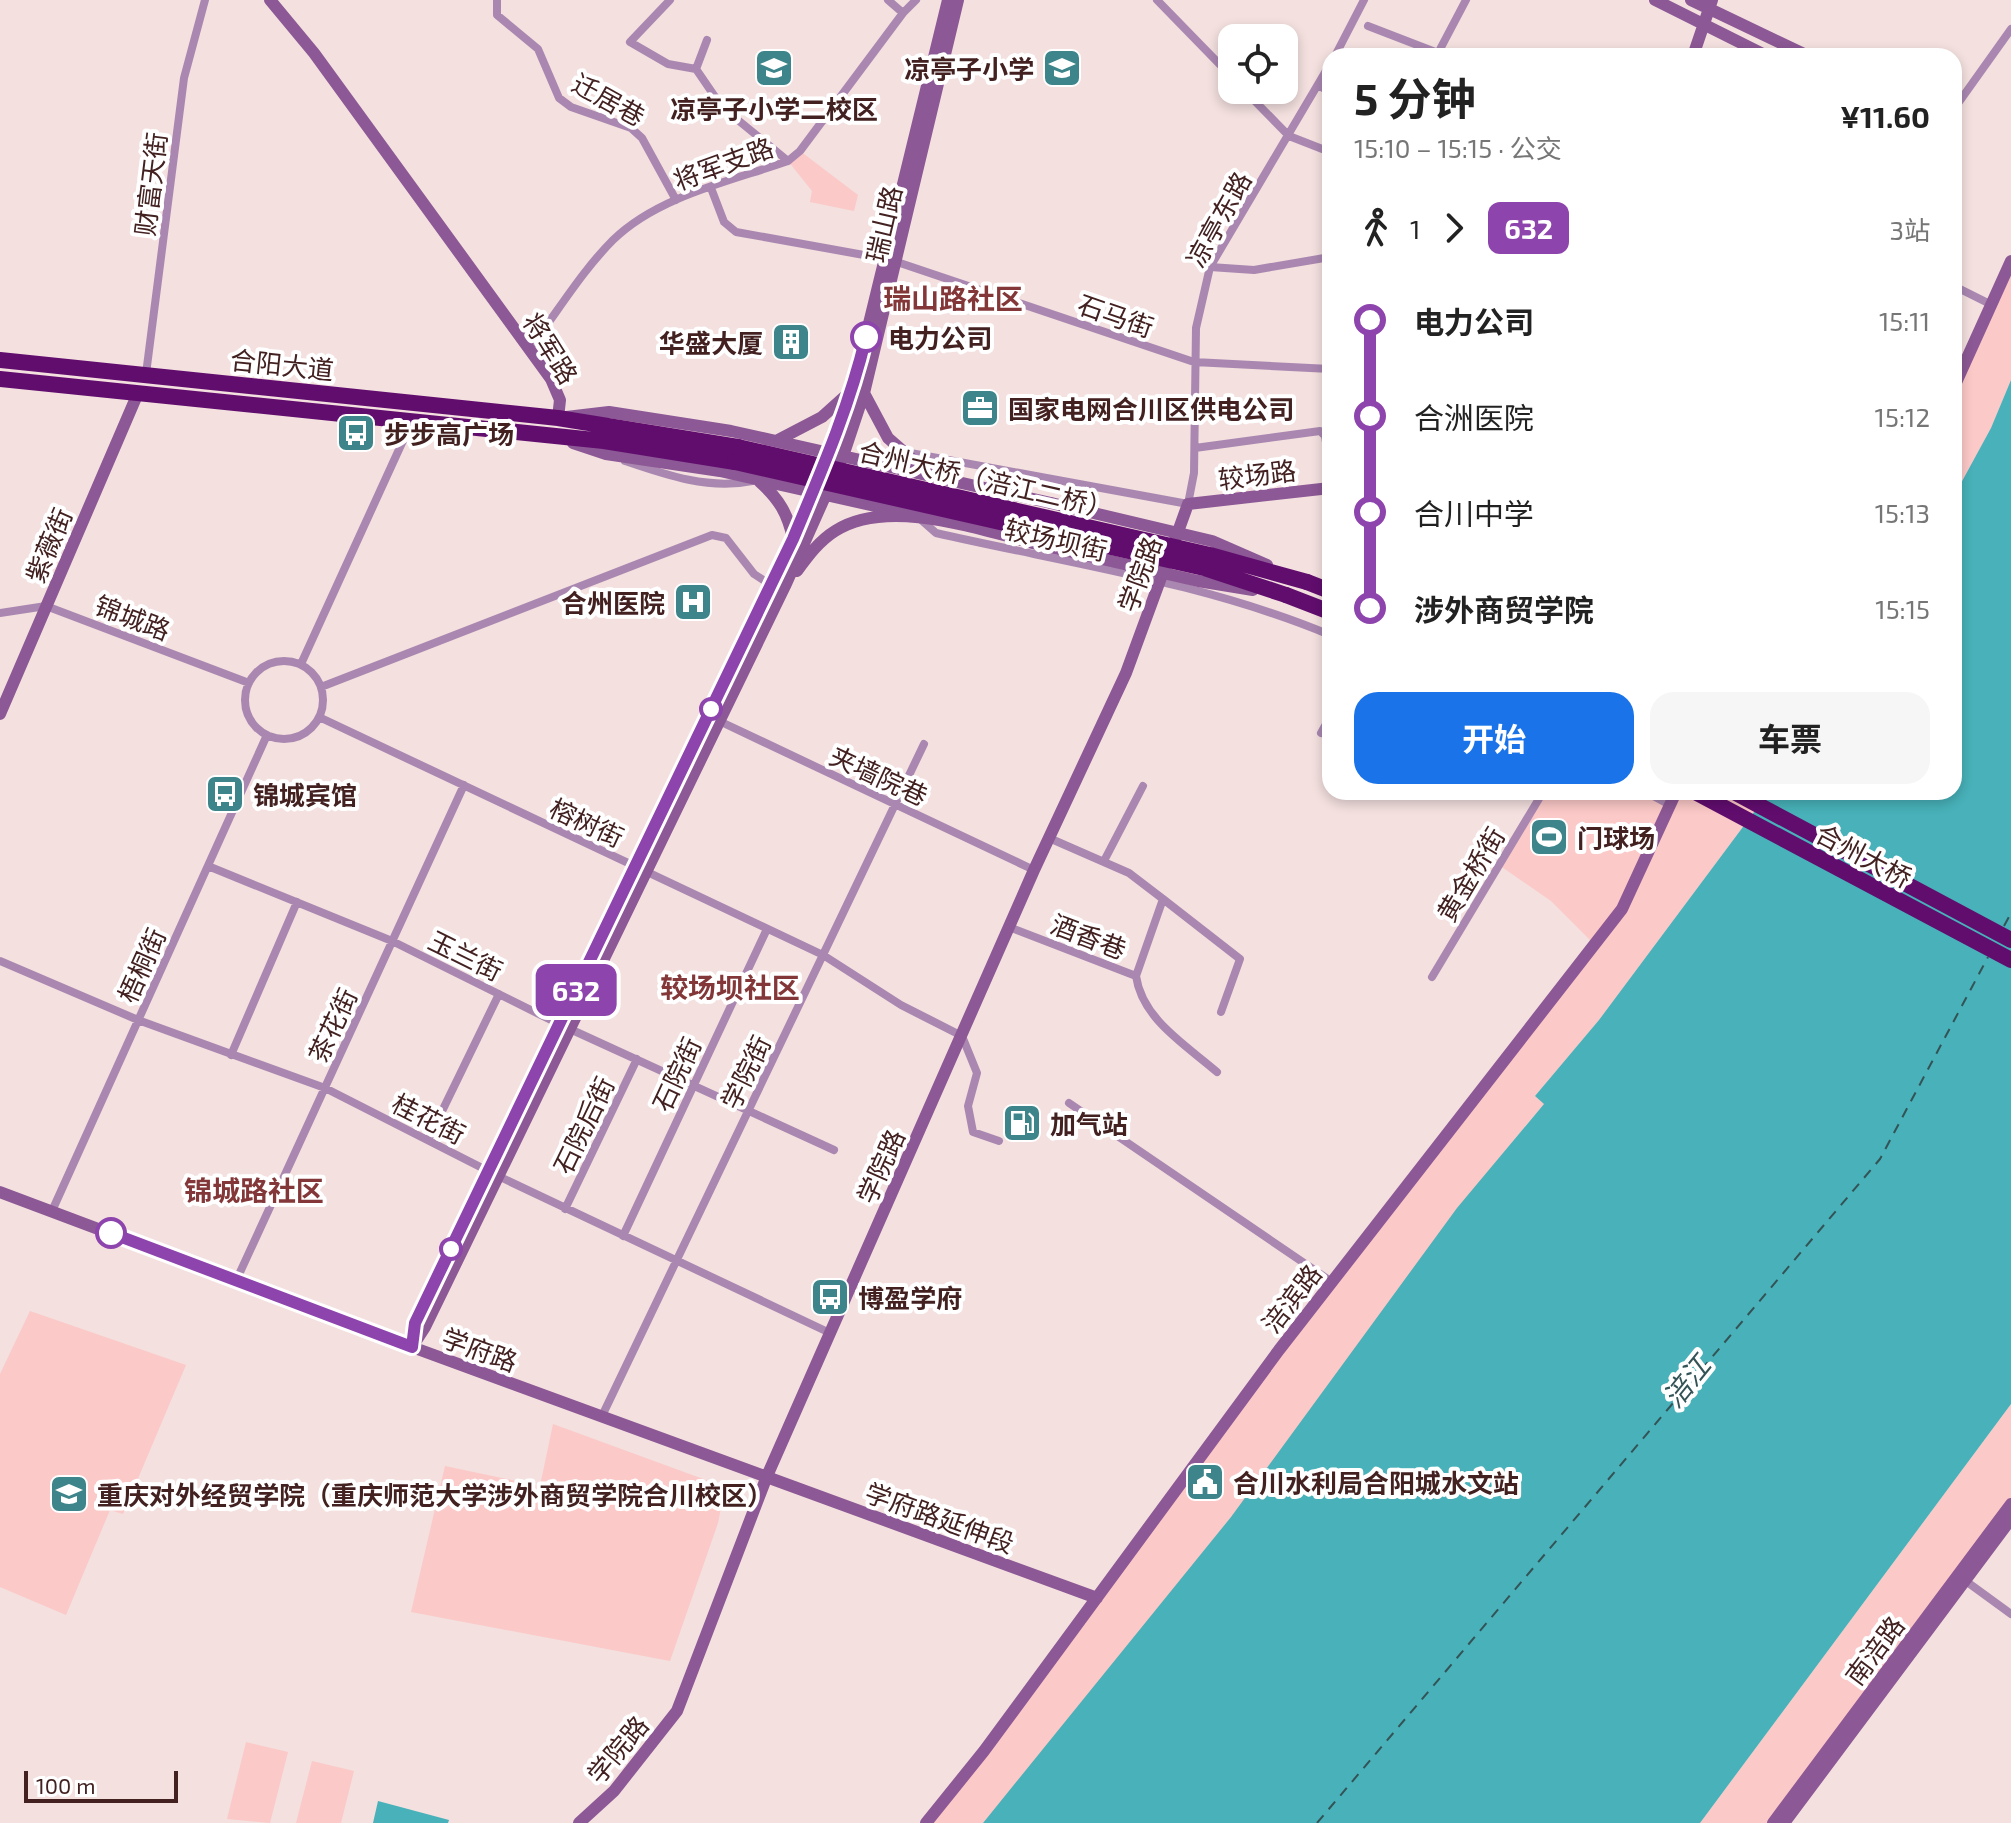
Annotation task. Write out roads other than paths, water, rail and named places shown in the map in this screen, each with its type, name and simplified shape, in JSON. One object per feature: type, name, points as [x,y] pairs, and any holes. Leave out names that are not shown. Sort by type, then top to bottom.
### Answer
[{"type":"highway","name":"合阳大道","points":[[0,360],[558,418]]},
{"type":"highway","name":"合阳大道","points":[[0,379],[554,436]]},
{"type":"highway","name":"合州大桥（涪江二桥）","points":[[558,418],[1210,555],[1307,582]]},
{"type":"highway","name":"合州大桥（涪江二桥）","points":[[554,436],[737,454],[1204,568],[1286,595]]},
{"type":"highway","points":[[1307,582],[1322,588]]},
{"type":"highway","points":[[1286,595],[1322,609]]},
{"type":"highway","name":"合州大桥","points":[[1710,800],[2011,960]]},
{"type":"highway","name":"合州大桥","points":[[1749,800],[2011,940]]},
{"type":"main road","name":"将军路","points":[[270,0],[314,53],[551,379],[560,400],[558,418],[609,412],[776,441],[1212,541],[1307,582]]},
{"type":"main road","name":"瑞山路","points":[[892,261],[948,0]]},
{"type":"main road","name":"瑞山路","points":[[778,585],[827,495],[843,456],[958,0]]},
{"type":"main road","points":[[1655,0],[1751,48]]},
{"type":"main road","points":[[1691,0],[1710,4],[1791,48]]},
{"type":"main road","points":[[1696,48],[1710,4]]},
{"type":"main road","points":[[1962,370],[2011,261]]},
{"type":"main road","name":"瑞山路","points":[[778,585],[812,492],[859,391]]},
{"type":"main road","points":[[776,441],[822,417],[859,391],[876,421],[904,452],[931,475]]},
{"type":"main road","name":"紫薇街","points":[[0,714],[138,393]]},
{"type":"main road","points":[[554,436],[606,454],[757,480],[1198,581],[1286,595]]},
{"type":"main road","points":[[757,480],[776,496],[789,518],[793,539]]},
{"type":"main road","name":"较场路","points":[[1188,504],[1322,489]]},
{"type":"main road","name":"学院路","points":[[579,1823],[614,1791],[677,1711],[767,1476],[1034,870],[1126,673],[1188,504]]},
{"type":"main road","points":[[412,1347],[778,585],[837,529],[863,520],[915,515]]},
{"type":"main road","name":"涪滨路","points":[[926,1823],[1332,1282],[1622,909],[1672,800]]},
{"type":"main road","name":"学府路","points":[[0,1192],[767,1476]]},
{"type":"main road","name":"学府路延伸段","points":[[767,1476],[1097,1598]]},
{"type":"main road","name":"南涪路","points":[[1784,1823],[1962,1578],[2011,1504]]},
{"type":"main road","name":"南涪路","points":[[1773,1823],[2011,1519]]},
{"type":"street","name":"财富天街","points":[[146,374],[184,78],[205,0]]},
{"type":"street","name":"迁居巷","points":[[497,0],[497,15],[538,49],[559,98],[571,107],[631,128],[642,138],[676,200]]},
{"type":"street","points":[[670,0],[630,42],[668,64],[696,69],[722,107],[788,161]]},
{"type":"street","points":[[888,0],[903,13]]},
{"type":"street","name":"将军支路","points":[[529,349],[613,241],[676,200],[788,161],[800,151],[916,0]]},
{"type":"street","points":[[1157,0],[1218,63]]},
{"type":"street","points":[[1339,48],[1364,0]]},
{"type":"street","points":[[1440,48],[1466,0]]},
{"type":"street","points":[[1368,26],[1422,48]]},
{"type":"street","points":[[1962,98],[2011,29]]},
{"type":"street","points":[[696,69],[707,40]]},
{"type":"street","name":"凉亭东路","points":[[1188,504],[1195,448],[1194,362],[1200,302],[1210,267],[1322,78]]},
{"type":"street","points":[[1318,85],[1322,87]]},
{"type":"street","points":[[1258,104],[1289,136],[1322,149]]},
{"type":"street","name":"石马街","points":[[711,188],[724,222],[736,232],[892,261],[1194,362],[1322,369]]},
{"type":"street","points":[[1210,267],[1254,270],[1322,258]]},
{"type":"street","points":[[1962,290],[1992,305]]},
{"type":"street","points":[[301,664],[412,421]]},
{"type":"street","points":[[1195,448],[1322,433]]},
{"type":"street","points":[[904,452],[1188,504]]},
{"type":"street","name":"较场坝街","points":[[915,515],[936,533],[1159,583],[1286,618],[1322,632]]},
{"type":"street","points":[[321,687],[712,535],[726,538],[736,546],[754,574],[778,585]]},
{"type":"street","name":"锦城路","points":[[0,613],[46,606],[249,683]]},
{"type":"street","points":[[277,661],[301,664],[321,687],[319,717],[312,727],[291,738],[267,735],[257,728],[245,707],[249,683],[265,665],[277,661]]},
{"type":"street","name":"榕树街","points":[[319,717],[823,955],[901,1005],[962,1036]]},
{"type":"street","name":"夹墙院巷","points":[[714,718],[1034,870]]},
{"type":"street","name":"梧桐街","points":[[52,1211],[267,735]]},
{"type":"street","name":"学院街","points":[[602,1416],[924,744]]},
{"type":"street","name":"茶花街","points":[[236,1281],[464,785]]},
{"type":"street","points":[[1105,859],[1143,786]]},
{"type":"street","name":"黄金桥街","points":[[1432,977],[1538,800]]},
{"type":"street","points":[[1661,800],[1670,805]]},
{"type":"street","points":[[1049,838],[1105,859],[1240,959],[1221,1012]]},
{"type":"street","name":"玉兰街","points":[[208,866],[392,941],[565,1026],[834,1150]]},
{"type":"street","name":"酒香巷","points":[[1009,927],[1136,976],[1163,899]]},
{"type":"street","points":[[231,1055],[297,902]]},
{"type":"street","name":"石院街","points":[[623,1236],[767,929]]},
{"type":"street","name":"桂花街","points":[[0,961],[138,1020],[325,1088],[565,1209],[830,1333]]},
{"type":"street","points":[[1136,976],[1139,995],[1165,1028],[1217,1072]]},
{"type":"street","points":[[428,1140],[499,994]]},
{"type":"street","points":[[962,1036],[977,1073],[968,1106],[973,1132],[999,1141]]},
{"type":"street","name":"石院后街","points":[[565,1209],[637,1059]]},
{"type":"street","points":[[1069,1103],[1332,1282]]},
{"type":"street","points":[[1962,1578],[2011,1614]]},
{"type":"water","name":"涪江","points":[[2011,380],[2011,1404],[1700,1823],[983,1823],[1231,1517],[1457,1208],[1544,1104],[1535,1096],[1599,1020],[1763,800],[1962,800],[1962,481],[1991,428]]},
{"type":"water","points":[[378,1801],[449,1820],[448,1823],[373,1823]]},
{"type":"place","name":"凉亭子小学二校区","points":[[774,68]]},
{"type":"place","name":"凉亭子小学","points":[[1062,68]]},
{"type":"place","name":"电力公司","points":[[866,337]]},
{"type":"place","name":"华盛大厦","points":[[791,342]]},
{"type":"place","name":"国家电网合川区供电公司","points":[[980,408]]},
{"type":"place","name":"步步高广场","points":[[356,433]]},
{"type":"place","name":"合州医院","points":[[693,602]]},
{"type":"place","name":"锦城宾馆","points":[[225,794]]},
{"type":"place","name":"门球场","points":[[1549,837]]},
{"type":"place","name":"加气站","points":[[1022,1123]]},
{"type":"place","name":"博盈学府","points":[[830,1297]]},
{"type":"place","name":"合川水利局合阳城水文站","points":[[1205,1482]]},
{"type":"place","name":"重庆对外经贸学院（重庆师范大学涉外商贸学院合川校区）","points":[[69,1494]]},
{"type":"district","name":"瑞山路社区","points":[[953,298]]},
{"type":"district","name":"较场坝社区","points":[[730,987]]},
{"type":"district","name":"锦城路社区","points":[[254,1190]]}]
